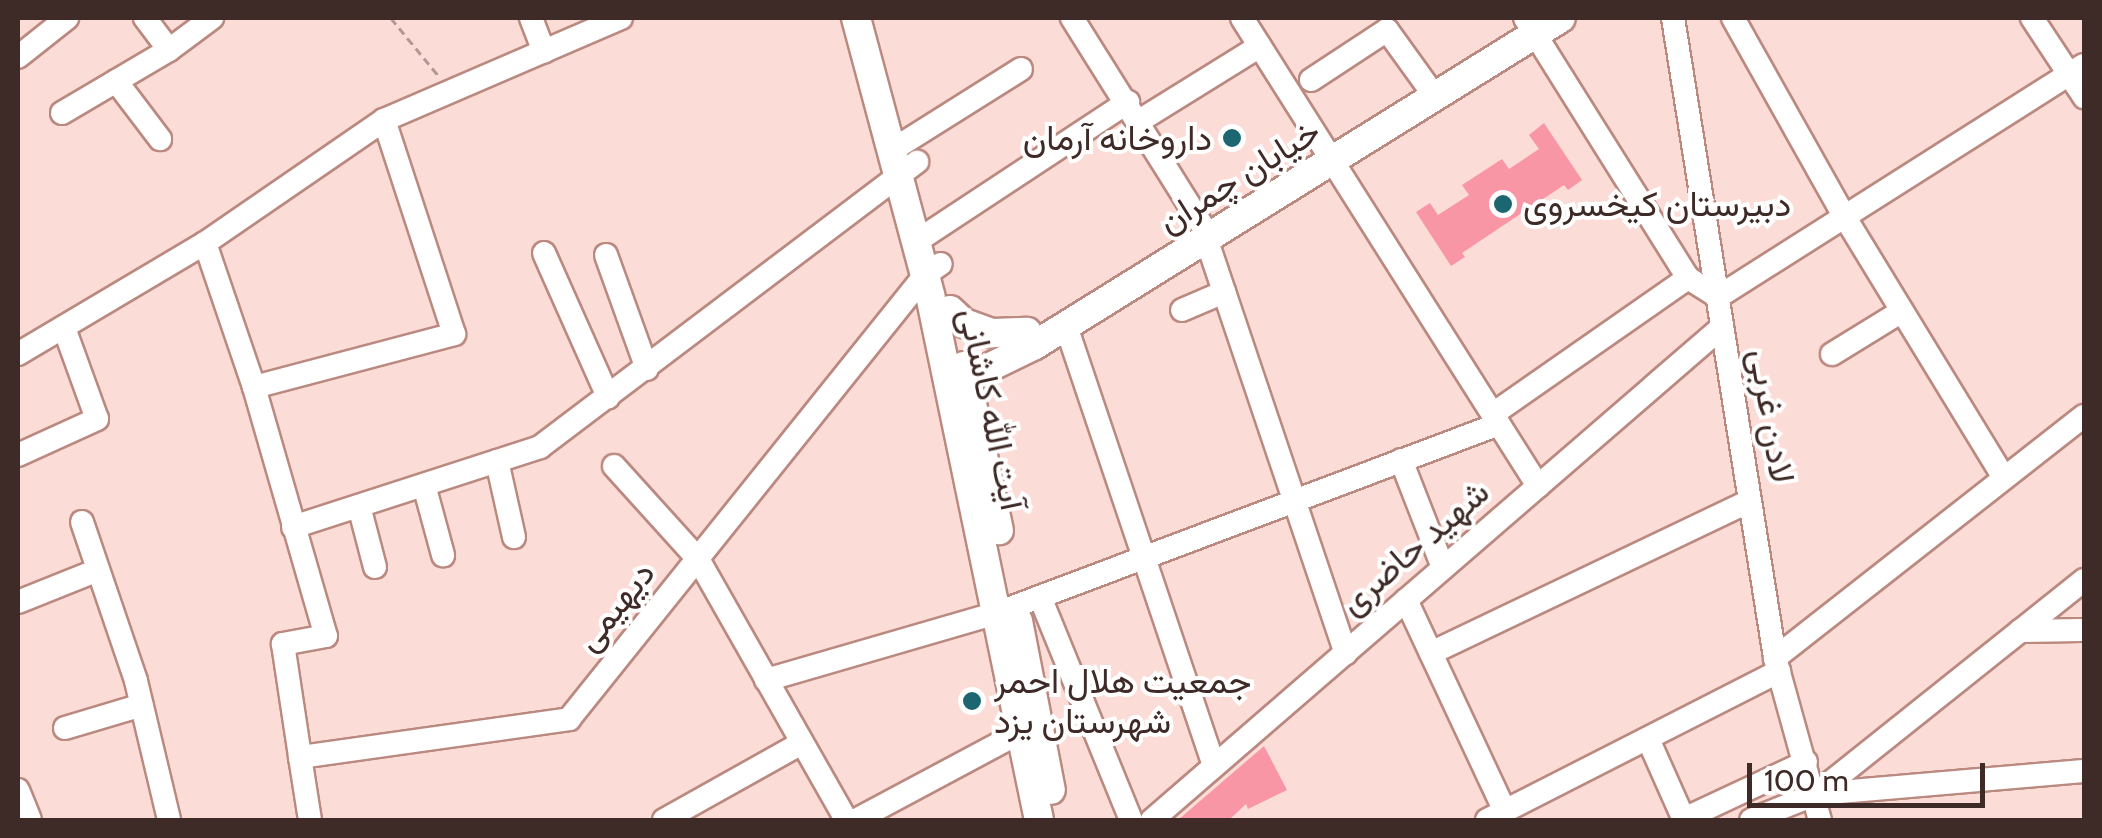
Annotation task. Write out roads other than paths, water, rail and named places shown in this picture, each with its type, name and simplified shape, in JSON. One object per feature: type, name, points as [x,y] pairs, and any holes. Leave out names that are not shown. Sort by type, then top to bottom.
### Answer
[{"type":"main road","name":"آیت الله کاشانی","points":[[856,18],[906,156]]},
{"type":"main road","name":"آیت الله کاشانی","points":[[875,18],[957,375],[1018,605]]},
{"type":"main road","name":"خیابان چمران","points":[[1329,155],[1426,84],[1529,22],[1561,18]]},
{"type":"main road","name":"خیابان چمران","points":[[957,375],[996,366],[1066,326],[1529,22]]},
{"type":"main road","name":"خیابان چمران","points":[[957,375],[1204,233]]},
{"type":"main road","name":"آیت الله کاشانی","points":[[933,270],[950,310],[957,375],[974,409],[1018,605],[1030,727],[1048,819]]},
{"type":"main road","points":[[950,310],[964,323],[992,332],[1028,332]]},
{"type":"main road","points":[[974,409],[996,366]]},
{"type":"street","points":[[18,57],[67,18]]},
{"type":"street","points":[[145,18],[169,50]]},
{"type":"street","points":[[62,113],[169,50],[212,18]]},
{"type":"street","points":[[531,18],[544,52]]},
{"type":"street","points":[[1072,18],[1133,111],[1204,233],[1346,652]]},
{"type":"street","points":[[1242,18],[1538,486]]},
{"type":"street","name":"لادن غربی","points":[[1673,18],[1777,665],[1816,794],[1820,820]]},
{"type":"street","points":[[2032,18],[2077,70],[2084,97]]},
{"type":"street","points":[[18,354],[205,243],[384,120],[613,19]]},
{"type":"street","points":[[1742,21],[1846,219],[2004,478]]},
{"type":"street","points":[[1529,22],[1688,278],[1718,297],[2077,70]]},
{"type":"street","points":[[1312,80],[1387,30],[1426,84]]},
{"type":"street","points":[[926,236],[1133,111],[1260,46]]},
{"type":"street","points":[[294,528],[540,448],[647,369],[906,156],[1021,70]]},
{"type":"street","points":[[116,80],[160,139]]},
{"type":"street","points":[[254,387],[454,334],[384,120]]},
{"type":"street","points":[[205,243],[254,387],[326,636],[282,644],[310,820]]},
{"type":"street","points":[[544,253],[608,398]]},
{"type":"street","points":[[606,255],[647,369]]},
{"type":"street","name":"دیهیمی","points":[[300,757],[569,719],[933,270]]},
{"type":"street","points":[[766,680],[1018,605],[1401,460],[1496,418],[1688,278]]},
{"type":"street","points":[[1182,310],[1224,292]]},
{"type":"street","points":[[1832,354],[1902,311]]},
{"type":"street","points":[[1066,326],[1214,766]]},
{"type":"street","name":"شهید حاضری","points":[[1152,820],[1722,327]]},
{"type":"street","points":[[18,454],[97,419],[64,328]]},
{"type":"street","points":[[1406,600],[1510,814],[1777,665],[2084,416]]},
{"type":"street","points":[[1401,460],[1443,568]]},
{"type":"street","points":[[497,461],[514,536]]},
{"type":"street","points":[[614,466],[698,559],[846,820]]},
{"type":"street","points":[[424,485],[443,555]]},
{"type":"street","points":[[1431,654],[1750,501]]},
{"type":"street","points":[[360,506],[375,567]]},
{"type":"street","points":[[82,522],[142,705],[169,820]]},
{"type":"street","points":[[18,602],[98,570]]},
{"type":"street","points":[[1752,820],[1816,794],[2084,580]]},
{"type":"street","points":[[1018,605],[1131,820]]},
{"type":"street","points":[[2020,631],[2084,630]]},
{"type":"street","points":[[65,728],[142,705]]},
{"type":"street","points":[[856,820],[1030,727]]},
{"type":"street","points":[[1648,739],[1683,820],[1806,762]]},
{"type":"street","points":[[664,820],[802,744]]},
{"type":"street","points":[[1816,794],[2084,770]]},
{"type":"street","points":[[18,790],[30,820]]},
{"type":"place","name":"داروخانه آرمان","points":[[1232,138]]},
{"type":"place","name":"دبیرستان کیخسروی","points":[[1503,204]]},
{"type":"place","name":"جمعیت هلال احمر شهرستان یزد","points":[[972,701]]}]
